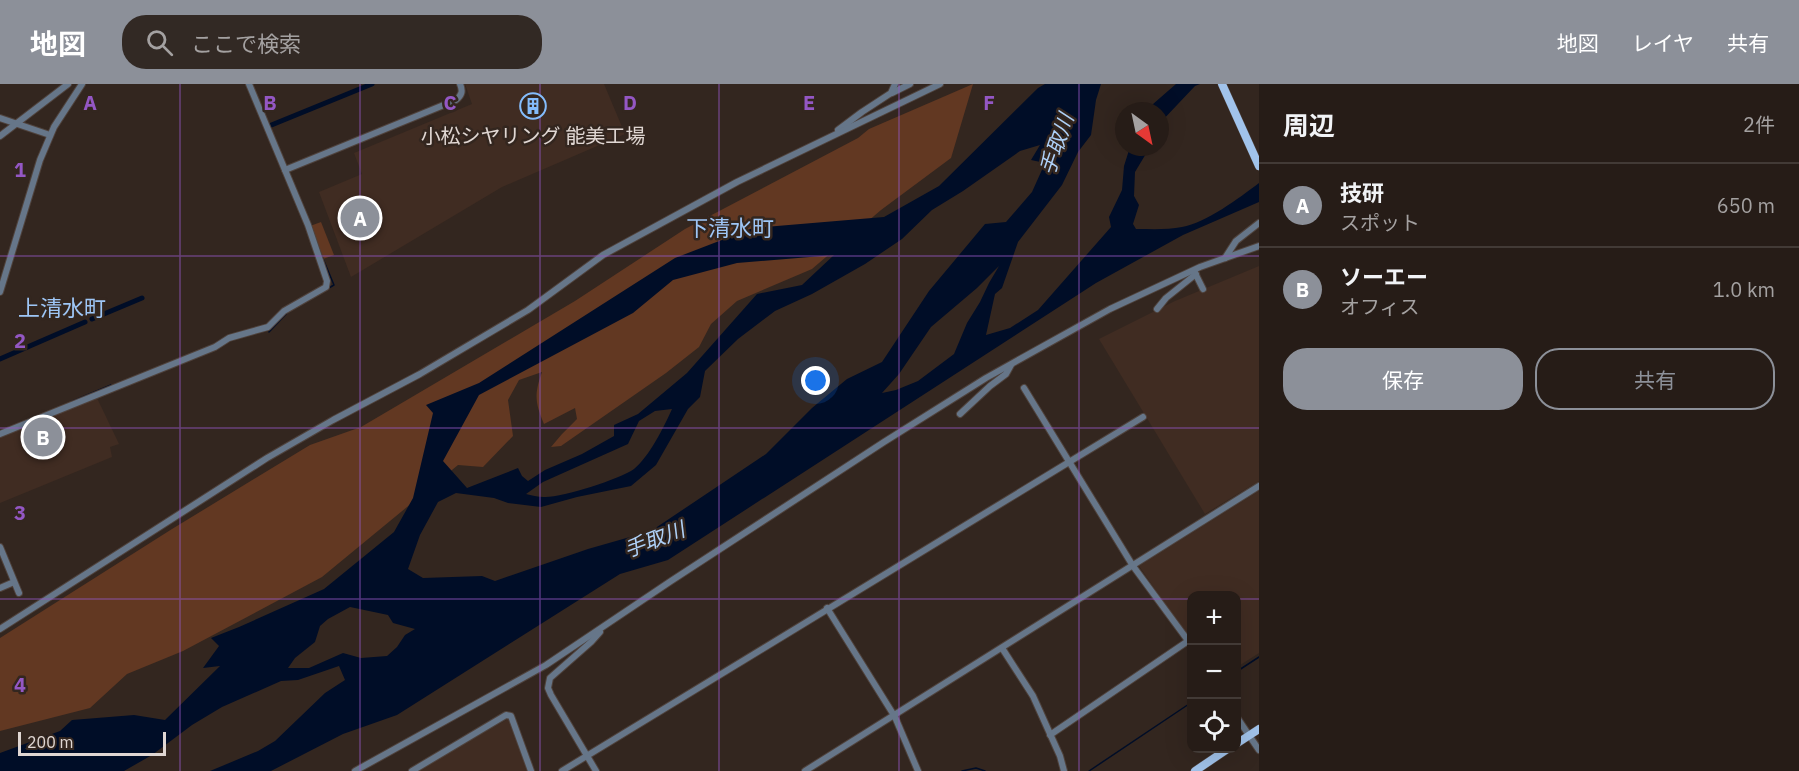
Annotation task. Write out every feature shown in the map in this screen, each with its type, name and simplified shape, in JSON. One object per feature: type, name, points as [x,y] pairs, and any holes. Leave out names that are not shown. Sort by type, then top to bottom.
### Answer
[{"type":"main road","points":[[1222,84],[1259,166]]},
{"type":"main road","points":[[1241,741],[1259,729]]},
{"type":"main road","points":[[1195,771],[1222,753]]},
{"type":"street","points":[[0,292],[40,160],[54,127],[82,84]]},
{"type":"street","points":[[0,434],[214,347],[229,338],[268,327],[284,311],[326,287],[327,281],[312,236],[249,84]]},
{"type":"street","points":[[285,170],[456,99],[461,95],[460,84]]},
{"type":"street","points":[[891,93],[895,84]]},
{"type":"street","points":[[828,138],[862,112],[910,84]]},
{"type":"street","points":[[0,629],[267,458],[420,374],[528,310],[603,255],[737,182],[940,84]]},
{"type":"street","points":[[0,136],[64,85]]},
{"type":"street","points":[[0,118],[50,135]]},
{"type":"street","points":[[1225,258],[1236,241],[1259,223]]},
{"type":"street","points":[[355,771],[546,665],[884,442],[1011,364],[1110,309],[1225,258],[1259,246]]},
{"type":"street","points":[[1195,272],[1203,289]]},
{"type":"street","points":[[1157,309],[1195,272]]},
{"type":"street","points":[[960,414],[1005,374],[1011,364]]},
{"type":"street","points":[[1024,388],[1133,566],[1187,640]]},
{"type":"street","points":[[562,771],[1143,417]]},
{"type":"street","points":[[804,771],[1259,486]]},
{"type":"street","points":[[0,547],[19,593]]},
{"type":"street","points":[[0,588],[14,582]]},
{"type":"street","points":[[827,608],[895,717],[918,771]]},
{"type":"street","points":[[596,771],[551,695],[548,683],[550,678],[591,642],[602,628]]},
{"type":"street","points":[[1050,735],[1188,645]]},
{"type":"street","points":[[1002,648],[1029,689],[1060,756],[1064,771]]},
{"type":"street","points":[[411,771],[506,715],[511,716],[531,771]]},
{"type":"street","points":[[1241,723],[1259,750]]},
{"type":"shaded area","points":[[465,84],[604,84],[625,134],[502,187],[351,277],[319,192],[362,174],[354,153],[472,104]]},
{"type":"shaded area","points":[[973,84],[951,158],[881,210],[812,269],[737,301],[711,324],[699,347],[666,373],[561,446],[551,447],[577,419],[575,408],[544,424],[537,398],[542,372],[519,380],[508,400],[513,436],[483,467],[458,465],[322,577],[183,651],[127,674],[90,708],[0,731],[0,638],[310,445],[361,427],[575,301],[685,229],[858,138],[869,129]]},
{"type":"shaded area","points":[[321,222],[334,255],[323,259],[310,226]]},
{"type":"shaded area","points":[[1259,266],[1259,481],[1205,514],[1099,339],[1175,301]]},
{"type":"shaded area","points":[[97,398],[119,444],[110,447],[112,457],[0,503],[0,438]]},
{"type":"shaded area","points":[[1259,491],[1259,653],[1241,664],[1241,591],[1187,591],[1187,635],[1139,566]]},
{"type":"shaded area","points":[[508,719],[527,771],[416,771]]},
{"type":"water","name":"手取川","points":[[1045,84],[1101,84],[1096,100],[1091,135],[1078,152],[1062,185],[1018,242],[1002,288],[995,294],[986,335],[1010,328],[1038,310],[1111,227],[1109,217],[1122,190],[1127,156],[1145,156],[1135,172],[1134,196],[1139,205],[1133,224],[1136,229],[1171,229],[1191,225],[1222,209],[1259,183],[1259,202],[1183,235],[1096,283],[668,560],[620,574],[397,715],[343,734],[271,771],[210,771],[258,751],[275,741],[325,693],[345,680],[339,666],[298,680],[281,681],[222,707],[192,725],[152,755],[124,771],[0,771],[0,753],[60,731],[72,720],[134,715],[165,720],[220,666],[203,668],[219,646],[211,638],[324,589],[394,532],[413,498],[433,413],[426,405],[479,383],[675,258],[753,228],[884,217],[939,186],[1038,88]],"holes":[[[1040,145],[1031,160],[1045,163],[1032,192],[1006,222],[985,224],[929,291],[882,362],[847,379],[812,408],[766,454],[651,531],[588,549],[495,581],[482,576],[423,578],[408,569],[420,535],[438,502],[456,493],[541,507],[631,486],[656,465],[688,409],[700,397],[705,371],[738,339],[775,311],[812,294],[865,264],[902,239],[932,210],[1020,151]],[[834,255],[802,285],[757,294],[687,373],[638,414],[614,425],[614,436],[582,454],[545,470],[528,481],[518,468],[467,488],[443,461],[479,395],[633,313],[673,280],[737,263]],[[999,266],[967,323],[954,354],[918,381],[882,393],[899,374],[931,327]],[[672,409],[651,449],[634,469],[604,483],[576,491],[544,497],[526,494],[543,482],[628,444],[639,421],[655,411]],[[350,607],[388,615],[393,623],[415,629],[405,635],[387,656],[361,658],[343,653],[309,668],[288,668],[295,658],[315,642],[320,626]]]},
{"type":"water","points":[[1176,84],[1200,84],[1195,86],[1169,113],[1169,102],[1155,102]]},
{"type":"waterway","points":[[269,126],[372,84]]},
{"type":"waterway","points":[[318,247],[334,285],[327,289]]},
{"type":"waterway","points":[[92,319],[142,298]]},
{"type":"waterway","points":[[269,332],[287,313]]},
{"type":"waterway","points":[[0,359],[85,322]]},
{"type":"waterway","points":[[73,401],[111,385]]},
{"type":"waterway","points":[[1241,669],[1259,657]]},
{"type":"waterway","points":[[1089,771],[1187,705]]},
{"type":"waterway","points":[[962,771],[976,768],[985,771]]},
{"type":"place","name":"小松シヤリング 能美工場","points":[[533,106]]},
{"type":"place","name":"技研","points":[[360,218]]},
{"type":"place","name":"ソーエー","points":[[43,437]]},
{"type":"district","name":"下清水町","points":[[730,227]]},
{"type":"district","name":"上清水町","points":[[62,307]]}]
